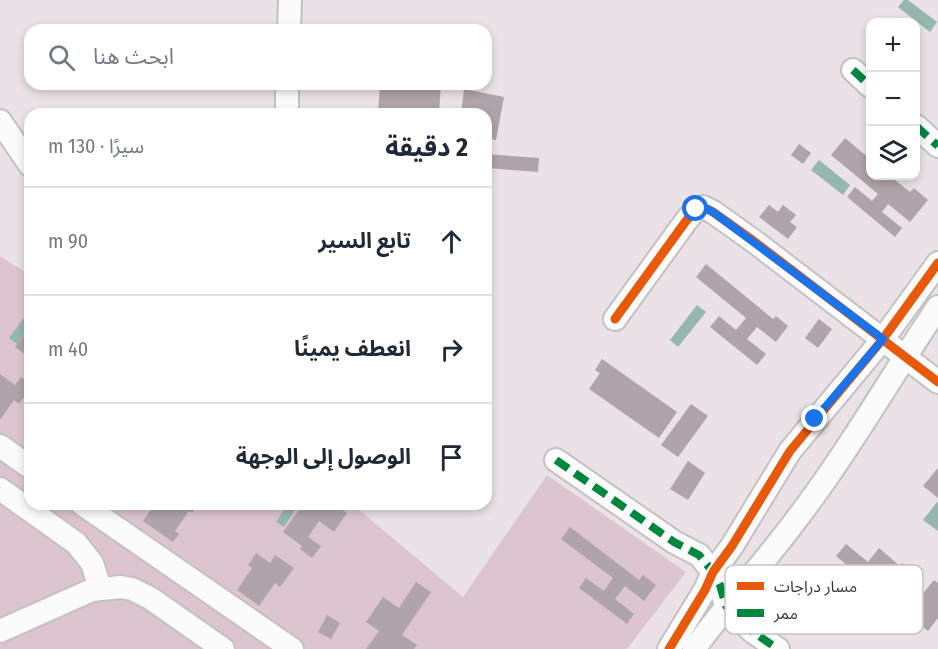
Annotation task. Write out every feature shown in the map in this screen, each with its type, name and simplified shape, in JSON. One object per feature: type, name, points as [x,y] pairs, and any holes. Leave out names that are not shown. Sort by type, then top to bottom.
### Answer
[{"type":"street","points":[[289,24],[290,0]]},
{"type":"street","points":[[853,70],[866,82]]},
{"type":"street","points":[[287,90],[287,108]]},
{"type":"street","points":[[0,121],[24,156]]},
{"type":"street","points":[[920,130],[938,146]]},
{"type":"street","points":[[615,319],[679,230],[700,207],[713,212],[938,382]]},
{"type":"street","points":[[669,649],[700,599],[713,572],[732,546],[790,451],[883,339],[938,262]]},
{"type":"street","points":[[759,565],[796,520],[851,442],[938,307]]},
{"type":"street","points":[[0,446],[24,463]]},
{"type":"street","points":[[556,460],[674,542],[699,555],[713,572],[725,603]]},
{"type":"street","points":[[0,489],[24,506]]},
{"type":"street","points":[[30,510],[76,543],[92,563],[100,588]]},
{"type":"street","points":[[91,510],[292,649]]},
{"type":"street","points":[[0,631],[100,588],[121,587],[141,593],[223,649]]},
{"type":"street","points":[[694,649],[725,607]]},
{"type":"street","points":[[756,634],[778,649]]},
{"type":"street","points":[[0,646],[4,649]]},
{"type":"shaded area","points":[[904,0],[908,0],[937,22],[930,32],[920,24],[920,18],[912,18],[898,7]]},
{"type":"shaded area","points":[[819,160],[850,185],[843,195],[811,170]]},
{"type":"shaded area","points":[[0,256],[24,271],[24,510],[359,510],[463,597],[547,475],[686,572],[627,649],[0,649]]},
{"type":"shaded area","points":[[697,305],[706,312],[678,347],[670,340]]},
{"type":"shaded area","points":[[23,319],[24,334],[17,344],[9,338]]},
{"type":"shaded area","points":[[938,503],[938,531],[923,520]]},
{"type":"shaded area","points":[[284,510],[295,510],[284,527],[276,522]]},
{"type":"building","points":[[380,90],[441,90],[439,108],[378,108]]},
{"type":"building","points":[[464,90],[504,97],[496,140],[492,139],[492,108],[462,108]]},
{"type":"building","points":[[845,138],[866,156],[866,180],[895,180],[910,192],[914,188],[928,200],[910,222],[888,204],[882,212],[902,228],[895,237],[847,197],[855,187],[872,201],[878,194],[831,155]]},
{"type":"building","points":[[799,144],[811,153],[803,164],[791,155]]},
{"type":"building","points":[[492,154],[539,158],[538,172],[492,168]]},
{"type":"building","points":[[769,205],[778,212],[783,205],[796,215],[790,222],[797,227],[788,239],[759,217]]},
{"type":"building","points":[[706,264],[773,319],[776,316],[788,326],[776,342],[757,327],[747,339],[766,354],[757,365],[710,327],[719,316],[736,330],[746,318],[696,277]]},
{"type":"building","points":[[819,319],[832,329],[818,348],[805,338]]},
{"type":"building","points":[[24,334],[24,353],[15,347]]},
{"type":"building","points":[[602,359],[677,412],[659,438],[589,389],[600,373],[595,370]]},
{"type":"building","points":[[0,374],[15,385],[21,377],[24,379],[24,397],[19,404],[14,400],[0,420]]},
{"type":"building","points":[[691,404],[708,416],[678,457],[661,445]]},
{"type":"building","points":[[688,461],[705,473],[688,500],[670,489]]},
{"type":"building","points":[[938,468],[938,498],[923,486]]},
{"type":"building","points":[[151,510],[194,510],[192,513],[189,511],[175,531],[179,534],[173,542],[143,521]]},
{"type":"building","points":[[299,510],[343,510],[347,513],[334,532],[319,521],[308,537],[321,546],[312,558],[300,549],[302,546],[283,532]]},
{"type":"building","points":[[570,527],[639,580],[643,575],[656,585],[644,601],[625,586],[615,599],[634,614],[627,624],[579,588],[586,578],[604,591],[613,578],[561,539]]},
{"type":"building","points":[[846,544],[868,562],[879,548],[899,565],[847,565],[836,556]]},
{"type":"building","points":[[256,553],[270,563],[275,555],[294,568],[280,587],[275,583],[259,606],[237,590],[252,568],[248,565]]},
{"type":"building","points":[[934,580],[938,583],[938,618],[928,631],[923,627],[923,593]]},
{"type":"building","points":[[416,582],[431,592],[402,635],[417,645],[414,649],[366,649],[379,631],[366,622],[383,597],[399,608]]},
{"type":"building","points":[[327,615],[340,623],[331,639],[318,632]]},
{"type":"marked path","points":[[853,70],[866,82]]},
{"type":"marked path","points":[[920,130],[938,146]]},
{"type":"marked path","points":[[556,460],[674,542],[699,555],[713,572],[725,602]]},
{"type":"marked path","points":[[756,634],[778,649]]},
{"type":"cycle path","points":[[615,319],[686,221],[696,209],[703,207],[755,242],[938,382]]},
{"type":"cycle path","points":[[669,649],[705,590],[713,572],[732,546],[790,451],[883,339],[938,263]]},
{"type":"route","points":[[696,209],[700,207],[709,209],[883,339],[815,419]]}]
